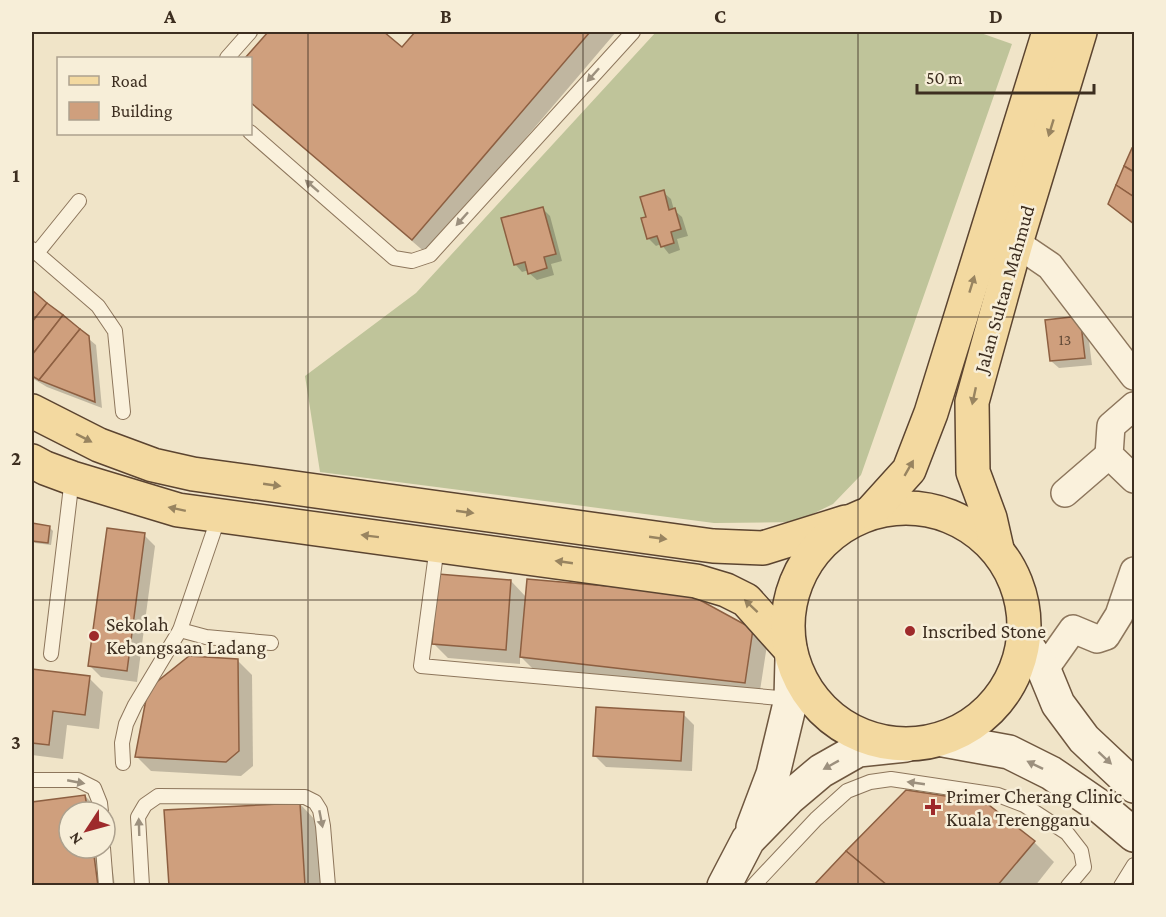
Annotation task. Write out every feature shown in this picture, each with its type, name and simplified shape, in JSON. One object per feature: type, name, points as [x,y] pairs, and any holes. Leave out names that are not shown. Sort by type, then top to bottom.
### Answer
[{"type":"main road","name":"Jalan Sultan Mahmud","points":[[791,654],[787,628],[790,597],[802,567],[822,542],[859,517],[909,470],[932,414],[1049,32]]},
{"type":"main road","name":"Jalan Sultan Mahmud","points":[[997,549],[990,519],[973,472],[972,402],[1016,243],[1080,32]]},
{"type":"main road","points":[[32,411],[99,445],[153,465],[193,474],[713,546],[763,548],[859,517],[905,507],[939,512],[971,526],[997,549],[1015,577],[1024,609],[1024,642],[1016,675],[998,703],[973,725],[943,740],[906,746],[869,739],[835,722],[808,694],[791,654],[746,600],[726,590],[696,581],[178,510],[72,478],[32,461]]},
{"type":"street","points":[[1016,243],[1050,266],[1134,376]]},
{"type":"street","points":[[1065,493],[1109,455],[1111,426],[1134,406]]},
{"type":"street","points":[[1109,455],[1134,479]]},
{"type":"street","points":[[1044,670],[1073,629],[1097,639],[1106,636],[1119,615],[1134,571]]},
{"type":"street","points":[[1024,642],[1044,670],[1058,704],[1084,738],[1134,786]]},
{"type":"street","points":[[724,885],[748,840],[773,774],[791,699],[791,654]]},
{"type":"street","points":[[943,740],[1009,752],[1051,773],[1102,808],[1134,835]]},
{"type":"street","points":[[748,840],[789,798],[821,771],[858,750],[906,746]]},
{"type":"lane","points":[[228,57],[250,32]]},
{"type":"lane","points":[[252,134],[394,258],[412,261],[430,255],[633,32]]},
{"type":"lane","points":[[79,201],[34,251],[98,306],[115,331],[123,412]]},
{"type":"lane","points":[[51,654],[72,478]]},
{"type":"lane","points":[[123,763],[122,743],[126,724],[180,630],[219,516]]},
{"type":"lane","points":[[437,545],[421,666],[791,699]]},
{"type":"lane","points":[[180,630],[206,637],[271,643]]},
{"type":"lane","points":[[753,885],[816,819],[847,791],[870,782],[891,779],[998,795],[1024,805],[1067,833],[1081,851],[1084,867],[1068,885]]},
{"type":"lane","points":[[32,780],[78,780],[94,788],[99,800]]},
{"type":"lane","points":[[142,885],[138,817],[145,805],[158,796],[305,797],[315,802],[320,810],[323,826],[328,885]]},
{"type":"lane","points":[[104,860],[106,885]]},
{"type":"lane","points":[[1121,885],[1134,865]]},
{"type":"green space","points":[[656,32],[978,32],[1012,44],[861,475],[833,504],[796,522],[714,523],[320,472],[305,376],[416,293]]},
{"type":"building","points":[[268,32],[384,32],[402,47],[415,32],[590,32],[412,240],[252,104],[252,57],[246,57]]},
{"type":"building","points":[[1132,148],[1134,149],[1134,172],[1124,166]]},
{"type":"building","points":[[1124,166],[1134,172],[1134,197],[1116,185]]},
{"type":"building","points":[[1116,185],[1134,197],[1134,224],[1108,204]]},
{"type":"building","points":[[664,190],[669,210],[675,208],[681,229],[671,232],[674,243],[661,247],[657,236],[647,239],[641,218],[646,217],[640,197]]},
{"type":"building","points":[[543,207],[556,254],[544,257],[547,268],[528,274],[525,262],[514,265],[501,218]]},
{"type":"building","points":[[32,290],[47,303],[32,322]]},
{"type":"building","points":[[47,303],[63,315],[32,355],[32,322]]},
{"type":"building","points":[[63,315],[80,329],[39,380],[32,376],[32,355]]},
{"type":"building","points":[[1080,316],[1085,358],[1050,361],[1045,320]]},
{"type":"building","points":[[80,329],[89,336],[95,402],[39,380]]},
{"type":"building","points":[[32,523],[50,526],[48,543],[32,541]]},
{"type":"building","points":[[107,528],[145,533],[127,671],[88,666]]},
{"type":"building","points":[[438,574],[511,580],[506,650],[432,644]]},
{"type":"building","points":[[527,579],[687,593],[753,629],[745,683],[520,657]]},
{"type":"building","points":[[189,656],[238,659],[239,751],[226,762],[135,757],[148,689]]},
{"type":"building","points":[[32,669],[90,676],[85,715],[53,711],[49,745],[32,743]]},
{"type":"building","points":[[596,707],[684,712],[681,761],[593,756]]},
{"type":"building","points":[[906,790],[985,802],[1035,841],[997,886],[888,886],[846,851]]},
{"type":"building","points":[[85,795],[86,800],[57,800],[57,860],[95,860],[98,886],[32,886],[32,802]]},
{"type":"building","points":[[300,803],[305,886],[169,886],[164,810]]},
{"type":"building","points":[[846,851],[888,886],[813,886]]},
{"type":"place","name":"Inscribed Stone","points":[[910,631]]},
{"type":"place","name":"Sekolah Kebangsaan Ladang","points":[[94,636]]},
{"type":"place","name":"Primer Cherang Clinic Kuala Terengganu","points":[[933,807]]}]
